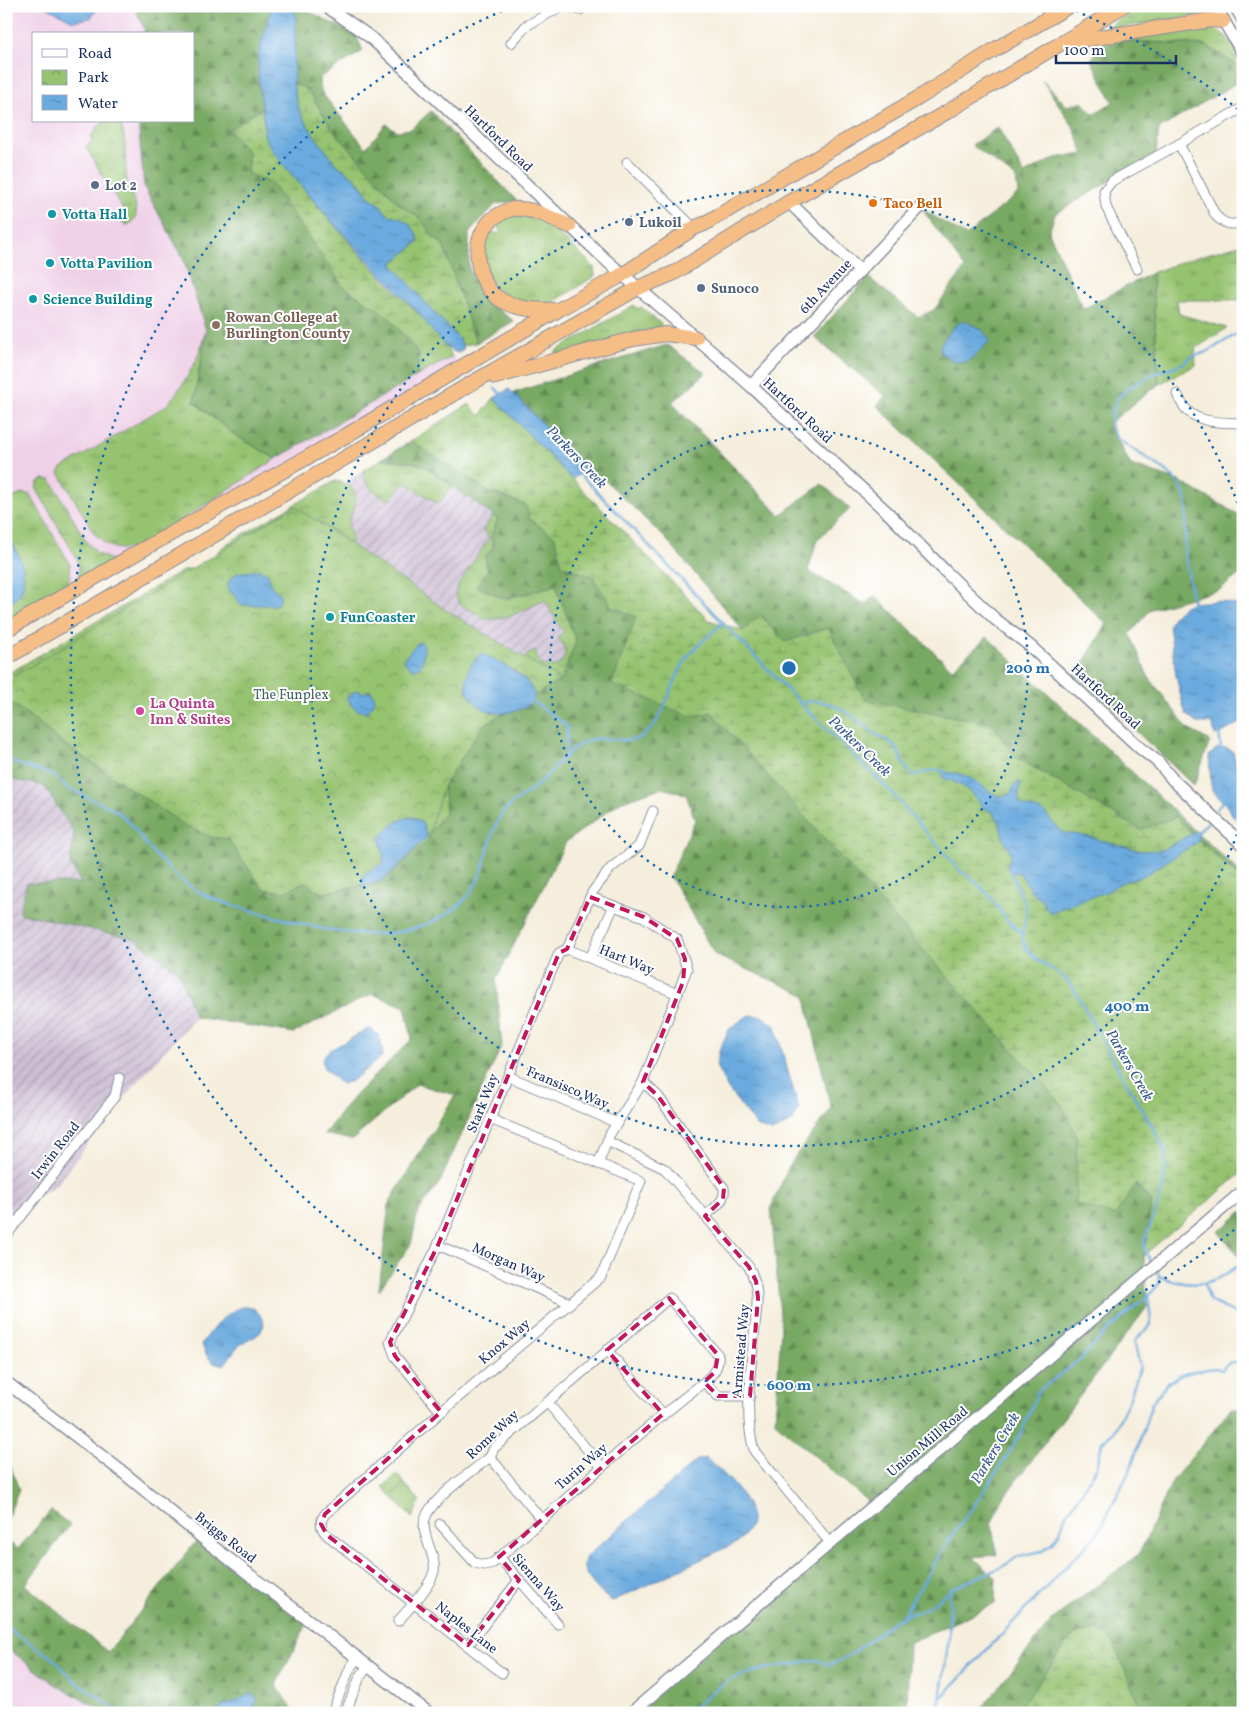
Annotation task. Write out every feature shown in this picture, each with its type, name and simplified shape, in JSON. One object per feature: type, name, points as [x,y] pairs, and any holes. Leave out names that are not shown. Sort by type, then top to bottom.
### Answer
[{"type":"highway","points":[[1043,21],[1056,6]]},
{"type":"highway","points":[[6,630],[140,551],[342,438],[558,310],[622,275],[694,228],[704,224],[920,97],[1069,6]]},
{"type":"highway","points":[[6,658],[472,383],[638,288],[674,273],[789,202],[947,112],[1123,6]]},
{"type":"highway","points":[[1062,43],[1211,20],[1223,21]]},
{"type":"highway","points":[[558,310],[522,308],[499,298],[489,289],[482,278],[478,266],[477,252],[480,238],[487,226],[496,216],[507,211],[518,208],[538,213],[569,226]]},
{"type":"highway","points":[[472,383],[634,339],[666,334],[696,338]]},
{"type":"street","name":"Hartford Road","points":[[326,6],[356,26],[383,49],[569,226],[622,275],[751,386],[889,514],[930,557],[1140,748],[1158,762],[1173,780],[1243,845]]},
{"type":"street","points":[[511,43],[526,26],[562,6],[580,10]]},
{"type":"street","points":[[1215,6],[1243,54]]},
{"type":"street","points":[[1235,6],[1243,20]]},
{"type":"street","points":[[1136,269],[1106,207],[1104,191],[1112,181],[1242,108]]},
{"type":"street","points":[[1179,144],[1216,216],[1226,224],[1243,222]]},
{"type":"street","points":[[627,162],[694,228]]},
{"type":"street","points":[[789,202],[859,270]]},
{"type":"street","name":"6th Avenue","points":[[751,386],[921,206]]},
{"type":"street","points":[[1177,394],[1186,410],[1198,418],[1215,422],[1243,423]]},
{"type":"street","name":"Stark Way","points":[[441,1412],[394,1356],[390,1342],[438,1245],[559,954],[566,949],[590,897],[611,868],[639,846],[653,811]]},
{"type":"street","points":[[590,897],[644,917],[677,939],[687,969],[643,1082],[607,1141],[598,1164]]},
{"type":"street","points":[[590,958],[614,906]]},
{"type":"street","name":"Hart Way","points":[[566,949],[678,994]]},
{"type":"street","name":"Fransisco Way","points":[[508,1076],[617,1123]]},
{"type":"street","name":"Irwin Road","points":[[6,1236],[114,1096],[119,1078]]},
{"type":"street","points":[[643,1082],[658,1096],[724,1188],[725,1194],[723,1199],[705,1216]]},
{"type":"street","name":"Knox Way","points":[[414,1603],[327,1535],[322,1530],[320,1524],[322,1518],[441,1412],[600,1277],[641,1181],[490,1119]]},
{"type":"street","name":"Armistead Way","points":[[607,1141],[665,1169],[749,1267],[756,1281],[758,1298],[750,1396],[750,1431],[755,1452],[831,1544]]},
{"type":"street","name":"Union Mill Road","points":[[631,1713],[1243,1191]]},
{"type":"street","name":"Morgan Way","points":[[438,1245],[570,1303]]},
{"type":"street","name":"Rome Way","points":[[398,1621],[425,1589],[434,1570],[425,1531],[426,1515],[439,1499],[490,1457],[494,1448],[668,1298]]},
{"type":"street","name":"Turin Way","points":[[440,1524],[475,1563],[484,1565],[493,1563],[541,1518],[663,1414],[704,1382],[714,1372],[718,1363],[718,1355],[668,1298]]},
{"type":"street","points":[[607,1350],[663,1414]]},
{"type":"street","name":"Briggs Road","points":[[6,1382],[211,1545],[429,1713]]},
{"type":"street","points":[[704,1382],[718,1396],[750,1396]]},
{"type":"street","points":[[547,1402],[602,1467]]},
{"type":"street","points":[[490,1457],[541,1518]]},
{"type":"street","name":"Sienna Way","points":[[499,1557],[558,1624]]},
{"type":"street","points":[[468,1645],[519,1580]]},
{"type":"street","name":"Naples Lane","points":[[414,1603],[502,1673]]},
{"type":"street","points":[[332,1713],[350,1668],[358,1657]]},
{"type":"street","points":[[345,1713],[360,1677],[368,1666]]},
{"type":"highlighted area","points":[[590,897],[644,917],[677,939],[685,959],[683,982],[643,1082],[658,1096],[724,1188],[723,1199],[705,1216],[749,1267],[756,1281],[758,1298],[750,1396],[718,1396],[704,1382],[715,1372],[718,1355],[669,1298],[607,1350],[663,1414],[499,1557],[519,1580],[468,1645],[327,1535],[321,1524],[325,1514],[441,1412],[395,1356],[390,1342],[438,1245],[559,953],[567,949]]},
{"type":"shaded area","name":"Rowan College at Burlington County","points":[[6,6],[268,6],[264,24],[388,285],[462,366],[6,633]]},
{"type":"shaded area","points":[[364,470],[363,476],[394,497],[403,482],[439,504],[452,486],[493,515],[489,538],[458,585],[455,594],[513,615],[545,600],[559,626],[565,632],[560,640],[565,651],[563,660],[554,667],[543,665],[535,652],[526,659],[446,610],[350,543],[353,541],[348,523],[354,508],[352,487],[346,482]]},
{"type":"shaded area","points":[[10,779],[44,786],[75,832],[70,864],[81,884],[19,913],[134,939],[179,972],[195,1017],[115,1108],[57,1184],[11,1215],[6,1211],[6,781]]},
{"type":"shaded area","points":[[6,1625],[126,1713],[6,1713]]},
{"type":"green space","points":[[134,6],[272,6],[262,108],[229,129],[249,153],[247,173],[271,183],[343,286],[389,317],[419,354],[417,376],[276,459],[232,433],[194,402],[206,330],[183,258],[144,187],[138,122],[195,122],[195,32],[143,32],[145,30]]},
{"type":"green space","points":[[294,6],[298,6],[356,35],[363,51],[319,78],[322,93],[366,148],[386,124],[397,131],[411,129],[431,111],[517,201],[496,204],[469,233],[469,268],[482,298],[514,321],[476,343],[443,245],[432,236],[422,220],[399,204],[333,130],[308,90],[293,83],[296,23]]},
{"type":"green space","points":[[1140,6],[1210,6],[1214,13],[1102,30]]},
{"type":"green space","points":[[1215,29],[1225,36],[1238,51],[1243,69],[1205,45],[1108,40]]},
{"type":"green space","points":[[1108,40],[1205,45],[1243,69],[1243,79],[1159,129],[1156,154],[1055,214],[1049,232],[1083,309],[1152,273],[1159,384],[1108,424],[1131,465],[1179,481],[1243,517],[1243,572],[1219,590],[1151,609],[1130,634],[1148,676],[1187,728],[1210,741],[1194,786],[1076,674],[1107,624],[877,406],[885,396],[814,337],[868,277],[918,317],[934,310],[965,268],[922,209],[966,236],[1018,194],[1016,178],[972,145],[998,127],[1024,174],[1055,158],[1084,154],[1073,126],[1042,80],[1067,106],[1082,102],[1093,114],[1113,102],[1091,60],[1099,48]]},
{"type":"green space","points":[[293,83],[308,90],[333,130],[399,204],[422,220],[432,236],[443,245],[476,343],[463,345],[393,266],[393,262],[418,242],[417,234],[408,223],[388,215],[379,204],[369,197],[359,183],[335,163],[313,134],[300,112]]},
{"type":"green space","points":[[262,108],[266,138],[280,160],[346,239],[435,332],[452,357],[417,376],[419,354],[389,317],[343,286],[271,183],[247,173],[249,153],[229,129]]},
{"type":"green space","points":[[105,122],[119,122],[124,134],[127,182],[136,211],[134,220],[128,225],[124,224],[120,216],[125,213],[85,146],[93,141],[91,137],[97,127]]},
{"type":"green space","points":[[521,214],[546,221],[594,267],[595,276],[552,303],[536,305],[511,298],[496,289],[483,267],[484,247],[489,230],[498,234],[501,231],[495,224],[509,215]]},
{"type":"green space","points":[[1243,244],[1243,300],[1177,300],[1179,314],[1227,328],[1195,349],[1196,365],[1159,384],[1152,273],[1189,259]]},
{"type":"green space","points":[[634,305],[638,309],[641,307],[662,325],[556,356],[556,351]]},
{"type":"green space","points":[[206,330],[194,402],[232,433],[276,459],[140,547],[120,549],[109,546],[94,533],[59,473],[62,468],[167,405],[183,384],[196,361]]},
{"type":"green space","points":[[667,345],[706,373],[672,403],[780,515],[822,484],[850,509],[817,540],[808,571],[865,604],[875,596],[952,669],[987,637],[1243,875],[1243,881],[1176,817],[1141,830],[1015,757],[993,724],[865,701],[827,628],[785,642],[743,631],[666,539],[607,482],[587,470],[513,393]]},
{"type":"green space","points":[[494,398],[709,620],[743,631],[760,615],[785,642],[828,628],[865,700],[993,724],[1015,757],[1141,830],[1176,817],[1243,881],[1243,1172],[1144,1255],[1152,1202],[1136,1184],[1115,1216],[1076,1204],[1077,1136],[1062,1105],[711,712],[692,717],[612,684],[636,617],[612,607],[593,577],[562,565],[555,537],[529,518],[526,505],[490,492],[411,441],[469,404],[480,416]]},
{"type":"green space","points":[[411,441],[490,492],[526,505],[529,518],[555,537],[562,565],[593,577],[612,607],[636,617],[711,712],[1062,1105],[1077,1136],[1076,1204],[1135,1184],[1152,1202],[1144,1255],[1147,1307],[1004,1497],[991,1524],[998,1555],[973,1557],[996,1578],[995,1604],[909,1643],[907,1713],[859,1713],[853,1711],[842,1713],[635,1713],[874,1507],[775,1422],[781,1327],[771,1207],[791,1162],[831,1109],[805,995],[715,955],[670,876],[695,820],[686,794],[661,788],[620,802],[566,842],[496,980],[502,1045],[440,1182],[418,1212],[411,1244],[379,1290],[389,1203],[455,1095],[417,1084],[352,1140],[324,1134],[355,1095],[412,1039],[405,1007],[372,994],[294,1033],[195,1017],[179,972],[135,939],[19,913],[27,883],[81,883],[70,864],[74,832],[44,786],[10,779],[6,781],[6,699],[37,721],[57,739],[183,824],[211,837],[228,839],[263,889],[285,892],[303,882],[323,893],[372,885],[427,835],[445,814],[444,785],[483,725],[500,715],[515,710],[535,694],[561,680],[576,642],[556,585],[505,599],[476,586],[488,571],[485,557],[494,547],[491,537],[498,519],[423,465],[381,459]]},
{"type":"green space","points":[[381,459],[423,465],[452,486],[439,504],[404,482],[390,500],[371,489],[365,481],[364,470]]},
{"type":"green space","points":[[44,479],[51,480],[86,541],[98,554],[114,561],[78,582],[79,569],[77,559],[36,488],[38,482]]},
{"type":"green space","points":[[335,481],[352,488],[355,496],[354,509],[349,520],[353,541],[350,543],[316,520],[214,557],[228,543]]},
{"type":"green space","points":[[23,493],[29,494],[35,503],[70,564],[70,573],[66,586],[62,591],[6,625],[6,501]]},
{"type":"green space","name":"The Funplex","points":[[295,506],[446,610],[561,680],[483,725],[444,785],[428,840],[381,883],[360,885],[323,893],[303,882],[285,892],[263,889],[228,839],[211,837],[183,824],[57,739],[37,721],[6,699],[6,681]]},
{"type":"green space","points":[[493,515],[498,520],[491,537],[505,599],[556,584],[576,642],[561,680],[499,713],[508,712],[483,725],[444,785],[445,814],[427,835],[362,878],[363,885],[323,893],[451,613],[525,659],[528,654],[535,651],[539,662],[552,667],[558,665],[565,656],[565,650],[557,638],[564,632],[545,600],[513,615],[497,619],[485,619],[460,604],[455,594],[458,585],[489,538],[483,530]]},
{"type":"green space","points":[[191,569],[23,681],[9,673],[184,570]]},
{"type":"green space","points":[[1243,1211],[1243,1260],[1218,1232]]},
{"type":"green space","points":[[1231,1409],[1243,1409],[1243,1667],[1237,1671],[1238,1713],[1142,1713],[1114,1643],[1074,1634],[1016,1713],[978,1713],[1053,1619],[1139,1554],[1173,1480]]},
{"type":"green space","points":[[6,1453],[19,1490],[6,1521]]},
{"type":"green space","points":[[397,1474],[405,1484],[391,1496],[383,1487]]},
{"type":"green space","points":[[405,1484],[420,1501],[412,1518],[391,1496]]},
{"type":"green space","points":[[51,1510],[70,1525],[25,1585],[108,1652],[202,1534],[309,1620],[276,1685],[295,1713],[107,1713],[56,1685],[6,1647],[6,1540],[18,1549]]},
{"type":"green space","points":[[1098,1630],[1114,1643],[1142,1713],[1016,1713],[1074,1634]]},
{"type":"green space","points":[[1243,1667],[1243,1713],[1238,1713],[1237,1671]]},
{"type":"water","points":[[44,6],[99,6],[91,18],[73,21]]},
{"type":"water","points":[[272,6],[294,6],[296,23],[293,83],[300,112],[313,134],[337,165],[354,177],[369,197],[379,204],[388,215],[399,217],[408,223],[417,234],[418,242],[393,262],[393,265],[458,338],[464,348],[459,353],[448,348],[436,336],[417,311],[323,212],[272,150],[264,133],[258,63],[260,48]]},
{"type":"water","points":[[964,321],[982,330],[989,339],[989,342],[968,361],[957,362],[941,353],[940,347],[953,328]]},
{"type":"water","points":[[509,389],[587,470],[572,479],[494,398]]},
{"type":"water","points":[[6,531],[21,561],[24,581],[16,599],[6,606]]},
{"type":"water","points":[[259,570],[268,573],[271,586],[280,594],[280,602],[275,605],[241,605],[228,588],[228,582],[237,573]]},
{"type":"water","points":[[1217,601],[1243,606],[1243,722],[1215,735],[1213,726],[1210,723],[1196,723],[1186,714],[1176,676],[1169,625],[1174,615],[1184,606],[1192,603]]},
{"type":"water","points":[[421,642],[424,646],[423,661],[419,667],[413,669],[405,663],[404,659],[417,643]]},
{"type":"water","points":[[483,654],[509,668],[527,682],[532,689],[534,697],[530,704],[516,711],[495,713],[485,709],[472,699],[466,685],[468,674],[475,659]]},
{"type":"water","points":[[358,690],[362,693],[370,691],[374,696],[374,703],[368,711],[356,709],[347,699],[349,695]]},
{"type":"water","points":[[1227,748],[1233,752],[1243,782],[1243,825],[1233,816],[1212,790],[1209,756],[1216,749]]},
{"type":"water","points":[[942,773],[960,774],[970,778],[997,796],[1010,794],[1015,785],[1021,782],[1019,798],[1022,805],[1044,812],[1062,832],[1141,851],[1162,850],[1193,833],[1198,834],[1199,841],[1145,875],[1118,884],[1109,891],[1049,912],[1040,898],[1030,890],[1020,873],[1012,872],[1007,868],[1011,854],[1003,837],[999,821],[992,812],[984,808],[970,791],[955,782],[943,778]]},
{"type":"water","points":[[409,817],[414,817],[422,823],[427,835],[426,838],[398,867],[381,880],[363,885],[362,878],[364,875],[383,863],[380,838],[395,823]]},
{"type":"water","points":[[749,1015],[762,1016],[775,1026],[799,1109],[791,1122],[772,1132],[757,1126],[728,1089],[716,1066],[720,1048],[730,1028]]},
{"type":"water","points":[[368,1029],[378,1035],[382,1056],[352,1081],[341,1084],[324,1068],[322,1059],[327,1052]]},
{"type":"water","points":[[246,1306],[255,1309],[259,1314],[264,1323],[261,1332],[237,1348],[224,1365],[216,1364],[207,1356],[202,1344],[226,1316],[232,1311]]},
{"type":"water","points":[[705,1458],[728,1478],[742,1495],[750,1513],[751,1522],[748,1530],[738,1542],[613,1601],[609,1599],[587,1576],[584,1567],[585,1558],[697,1460]]},
{"type":"water","points":[[251,1694],[258,1699],[250,1713],[216,1713],[220,1708]]},
{"type":"waterway","points":[[1193,605],[1185,549],[1187,503],[1182,488],[1168,472],[1117,439],[1111,427],[1113,408],[1117,398],[1130,387],[1151,375],[1207,352],[1243,332]]},
{"type":"waterway","name":"Parkers Creek","points":[[495,388],[503,396]]},
{"type":"waterway","name":"Parkers Creek","points":[[579,473],[807,710],[891,792],[961,872],[970,877],[988,894],[1007,920],[1023,934]]},
{"type":"waterway","points":[[6,758],[50,774],[68,788],[115,810],[127,820],[149,848],[175,874],[197,891],[213,899],[330,930],[349,933],[388,934],[427,924],[446,915],[467,898],[482,871],[500,816],[507,808],[530,791],[574,748],[590,740],[604,738],[631,740],[644,735],[652,728],[687,658],[723,622]]},
{"type":"waterway","points":[[531,700],[566,725],[566,755]]},
{"type":"waterway","points":[[800,704],[820,701],[840,708],[850,714],[875,734],[895,746],[904,765],[913,775],[934,770],[946,772]]},
{"type":"waterway","points":[[1219,731],[1221,750]]},
{"type":"waterway","points":[[1216,810],[1224,799]]},
{"type":"waterway","points":[[1195,835],[1208,822]]},
{"type":"waterway","name":"Parkers Creek","points":[[1010,870],[1026,907],[1027,912],[1022,937],[1026,948],[1036,959],[1061,975],[1073,987],[1165,1151],[1166,1168],[1163,1185],[1156,1211],[1144,1241],[1145,1251],[1153,1265]]},
{"type":"waterway","points":[[1159,1276],[1183,1283],[1203,1283],[1223,1276],[1243,1262]]},
{"type":"waterway","name":"Parkers Creek","points":[[902,1617],[947,1543],[973,1507],[1022,1431],[1038,1391],[1082,1358],[1102,1336],[1153,1291],[1160,1282],[1156,1269]]},
{"type":"waterway","points":[[1204,1284],[1210,1301],[1243,1317]]},
{"type":"waterway","points":[[687,1713],[717,1688],[732,1679],[760,1670],[813,1660],[818,1660],[828,1665],[835,1663],[853,1653],[894,1621],[928,1607],[953,1588],[1002,1567],[1019,1556],[1042,1551],[1053,1543],[1060,1532],[1066,1514],[1097,1467],[1102,1442],[1113,1433],[1130,1398],[1140,1367],[1135,1341],[1149,1326],[1151,1321],[1148,1295]]},
{"type":"waterway","points":[[941,1698],[1098,1533],[1131,1468],[1152,1403],[1168,1382],[1181,1375],[1195,1371],[1215,1368],[1222,1370],[1231,1363],[1243,1362]]},
{"type":"waterway","points":[[938,1713],[949,1639],[950,1590]]},
{"type":"waterway","points":[[6,1626],[53,1658],[73,1679],[121,1713]]},
{"type":"place","name":"Lot 2","points":[[95,185]]},
{"type":"place","name":"Taco Bell","points":[[873,203]]},
{"type":"place","name":"Votta Hall","points":[[52,214]]},
{"type":"place","name":"Lukoil","points":[[629,222]]},
{"type":"place","name":"Votta Pavilion","points":[[50,263]]},
{"type":"place","name":"Sunoco","points":[[701,288]]},
{"type":"place","name":"Science Building","points":[[33,299]]},
{"type":"place","name":"Rowan College at Burlington County","points":[[216,325]]},
{"type":"place","name":"FunCoaster","points":[[330,617]]},
{"type":"place","name":"La Quinta Inn & Suites","points":[[140,711]]}]
